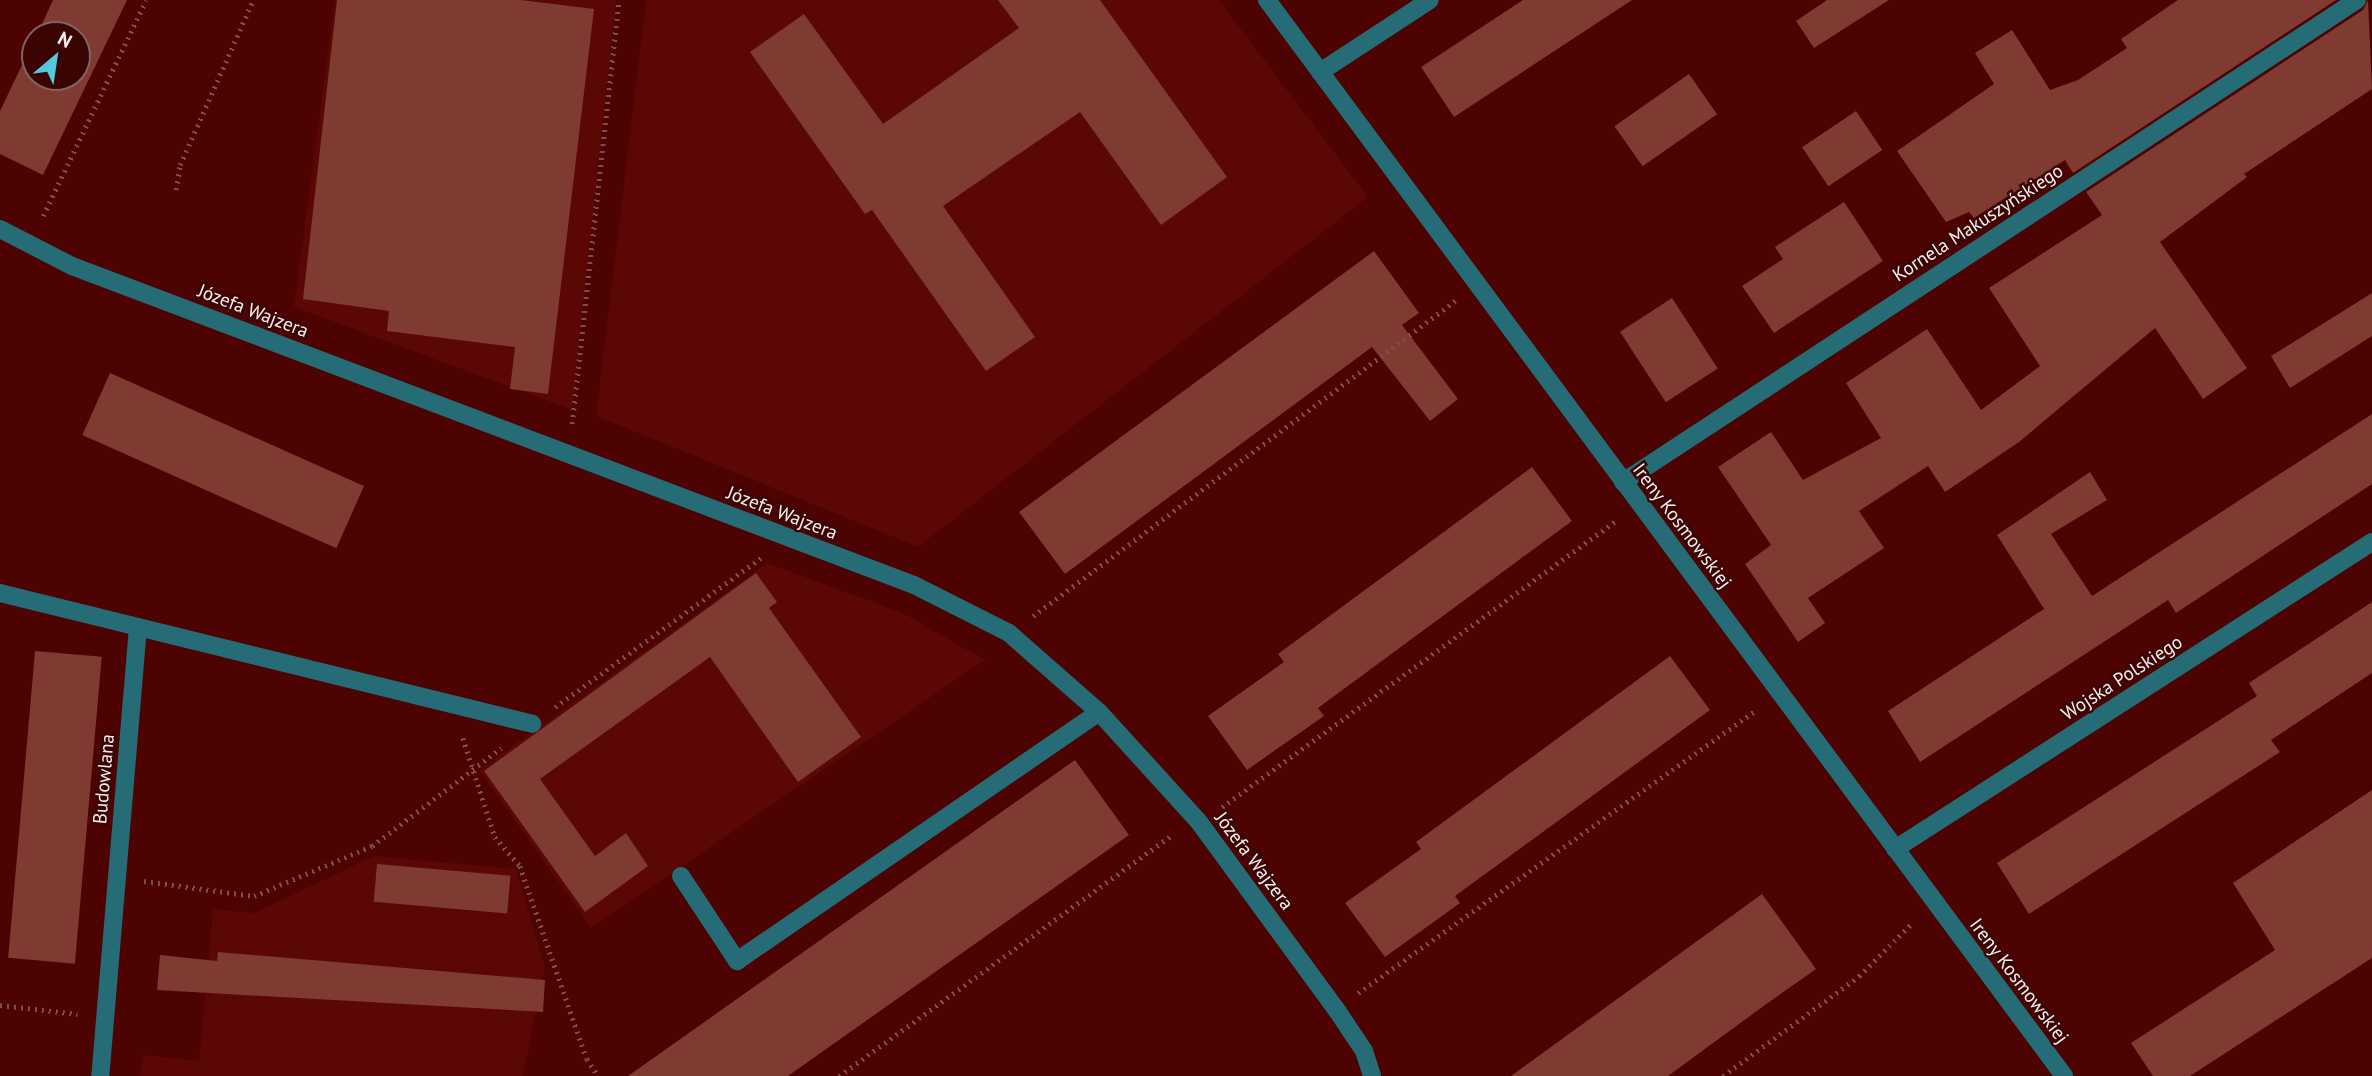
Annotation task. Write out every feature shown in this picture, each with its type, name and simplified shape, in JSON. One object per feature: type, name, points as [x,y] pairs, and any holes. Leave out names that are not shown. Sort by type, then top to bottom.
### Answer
[{"type":"street","name":"Ireny Kosmowskiej","points":[[1267,0],[2064,1076]]},
{"type":"street","points":[[1320,72],[1430,0]]},
{"type":"street","name":"Kornela Makuszyńskiego","points":[[1623,482],[2357,0]]},
{"type":"street","name":"Józefa Wajzera","points":[[0,229],[29,246],[771,532],[914,584],[1009,633],[1099,712],[1247,885],[1364,1051],[1372,1076]]},
{"type":"street","name":"Wojska Polskiego","points":[[1895,849],[2372,542]]},
{"type":"street","points":[[0,593],[532,724]]},
{"type":"street","name":"Budowlana","points":[[100,1076],[138,626]]},
{"type":"street","points":[[681,876],[737,961],[1099,712]]},
{"type":"path","points":[[29,246],[146,0]]},
{"type":"path","points":[[176,190],[180,166],[253,0]]},
{"type":"path","points":[[569,453],[619,0]]},
{"type":"path","points":[[1009,633],[1478,285]]},
{"type":"path","points":[[1219,810],[1639,503]]},
{"type":"path","points":[[117,877],[254,896],[372,846],[532,724],[765,556],[771,532]]},
{"type":"path","points":[[1358,993],[1780,693]]},
{"type":"path","points":[[449,702],[495,836],[520,866],[587,1059],[598,1076]]},
{"type":"path","points":[[839,1076],[1175,832]]},
{"type":"path","points":[[1723,1076],[1859,976],[1913,921],[1937,906]]},
{"type":"path","points":[[0,1005],[106,1018]]},
{"type":"shaded area","points":[[335,0],[616,0],[572,410],[294,307]]},
{"type":"shaded area","points":[[646,0],[1219,0],[1368,197],[918,547],[596,416]]},
{"type":"shaded area","points":[[767,563],[903,613],[985,660],[591,928],[479,770]]},
{"type":"shaded area","points":[[374,856],[516,869],[545,967],[523,1076],[140,1076],[143,1055],[199,1061],[213,909],[254,913]]},
{"type":"building","points":[[53,0],[127,0],[91,75],[91,21],[43,21]]},
{"type":"building","points":[[337,0],[521,0],[594,9],[548,394],[510,389],[515,347],[387,331],[389,311],[303,299]]},
{"type":"building","points":[[998,0],[1100,0],[1227,177],[1161,225],[1080,112],[943,206],[1035,337],[986,371],[872,210],[865,214],[750,52],[804,14],[883,124],[1019,28]]},
{"type":"building","points":[[1523,0],[1632,0],[1454,117],[1421,67]]},
{"type":"building","points":[[1827,0],[1889,0],[1814,48],[1796,21]]},
{"type":"building","points":[[2178,0],[2336,0],[2073,173],[2065,160],[1974,218],[1969,212],[1946,222],[1897,151],[1994,84],[1975,53],[2012,30],[2050,90],[2078,80],[2127,48],[2121,39]]},
{"type":"building","points":[[2368,0],[2372,89],[2244,174],[2247,177],[2160,242],[2247,368],[2203,399],[2155,328],[2019,442],[1945,492],[1928,466],[1859,511],[1884,548],[1808,598],[1825,623],[1798,642],[1745,564],[1771,545],[1718,467],[1771,432],[1803,480],[1881,438],[1846,383],[1927,329],[1981,410],[2040,366],[1989,288],[2102,215],[2086,192],[2363,10]]},
{"type":"building","points":[[21,67],[21,91],[83,91],[43,175],[0,154],[0,111]]},
{"type":"building","points":[[1689,74],[1717,114],[1643,166],[1614,126]]},
{"type":"building","points":[[1856,111],[1882,150],[1828,186],[1802,147]]},
{"type":"building","points":[[1844,202],[1883,261],[1774,333],[1742,286],[1783,259],[1775,247]]},
{"type":"building","points":[[1374,251],[1419,313],[1402,325],[1458,399],[1430,421],[1372,347],[1065,574],[1019,512]]},
{"type":"building","points":[[2372,293],[2372,336],[2290,388],[2271,356]]},
{"type":"building","points":[[1672,298],[1718,368],[1666,402],[1620,332]]},
{"type":"building","points":[[110,373],[364,486],[336,548],[82,435]]},
{"type":"building","points":[[2372,414],[2372,484],[2176,613],[2168,600],[1920,762],[1888,711],[2044,609],[1997,535],[2090,472],[2107,500],[2051,534],[2092,596]]},
{"type":"building","points":[[1532,467],[1572,521],[1318,708],[1324,716],[1247,770],[1208,716],[1284,662],[1278,654]]},
{"type":"building","points":[[756,573],[777,602],[769,608],[861,737],[798,782],[710,657],[540,779],[595,856],[626,833],[648,866],[585,912],[484,771]]},
{"type":"building","points":[[2372,602],[2372,673],[2271,740],[2280,752],[2029,914],[1997,863],[2257,696],[2249,683]]},
{"type":"building","points":[[35,651],[102,657],[75,964],[8,958]]},
{"type":"building","points":[[1670,656],[1710,710],[1455,896],[1460,903],[1385,957],[1345,903],[1421,849],[1416,842]]},
{"type":"building","points":[[1075,760],[1129,835],[788,1076],[628,1076]]},
{"type":"building","points":[[2372,790],[2372,958],[2190,1076],[2153,1076],[2131,1043],[2275,950],[2233,883]]},
{"type":"building","points":[[377,864],[510,876],[507,914],[374,902]]},
{"type":"building","points":[[1762,894],[1816,969],[1668,1076],[1511,1076]]},
{"type":"building","points":[[218,952],[545,980],[543,1012],[157,990],[160,955],[217,961]]}]
